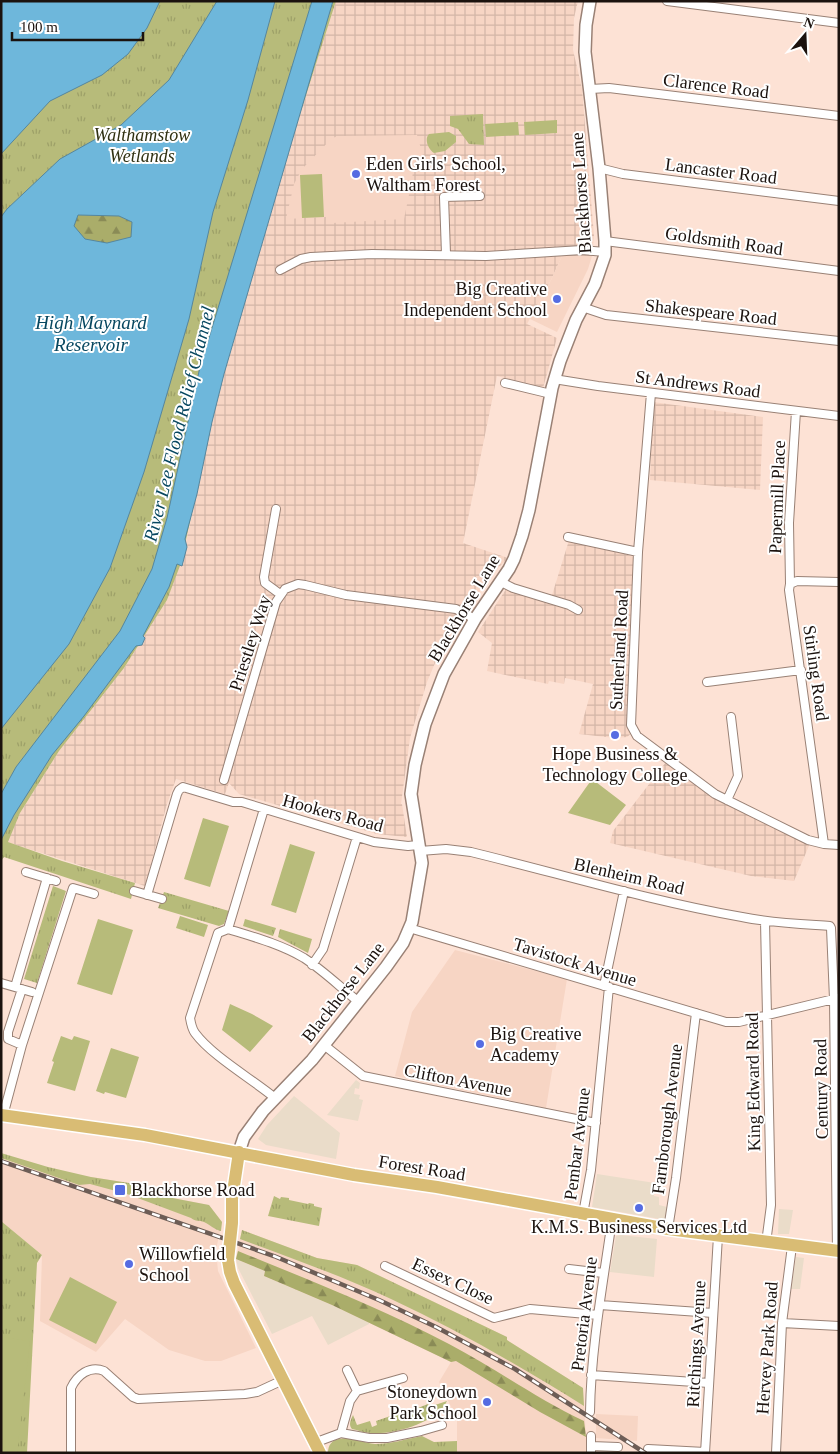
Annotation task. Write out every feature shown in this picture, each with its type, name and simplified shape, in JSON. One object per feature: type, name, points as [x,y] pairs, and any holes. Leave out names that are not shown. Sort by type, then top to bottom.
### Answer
[{"type":"main road","name":"Blackhorse Lane","points":[[239,1152],[245,1134],[263,1111],[282,1093],[360,1002],[403,943],[409,928],[422,863],[412,808],[412,789],[415,764],[424,724],[438,686],[475,619],[509,569],[522,536],[554,379],[567,339],[595,284],[605,246],[599,168],[584,38],[590,1]]},
{"type":"main road","name":"Forest Road","points":[[2,1115],[145,1135],[354,1175],[437,1187],[612,1220],[838,1251]]},
{"type":"main road","points":[[239,1152],[232,1200],[232,1223],[228,1260],[230,1272],[317,1448]]},
{"type":"street","points":[[668,1],[839,23]]},
{"type":"street","name":"Clarence Road","points":[[590,89],[609,88],[839,116]]},
{"type":"street","name":"Lancaster Road","points":[[599,168],[623,174],[839,201]]},
{"type":"street","points":[[446,254],[444,197],[480,196]]},
{"type":"street","name":"Goldsmith Road","points":[[280,270],[301,259],[311,257],[372,254],[486,256],[582,250],[605,246],[839,271]]},
{"type":"street","name":"Shakespeare Road","points":[[582,307],[606,315],[839,341]]},
{"type":"street","name":"St Andrews Road","points":[[554,379],[650,393],[839,416]]},
{"type":"street","points":[[504,383],[551,394]]},
{"type":"street","name":"Sutherland Road","points":[[650,393],[638,552],[631,725],[637,736],[715,794],[808,840],[839,845]]},
{"type":"street","name":"Papermill Place","points":[[790,584],[789,523],[796,411]]},
{"type":"street","points":[[276,509],[264,577],[265,583],[280,594]]},
{"type":"street","points":[[568,537],[638,552]]},
{"type":"street","points":[[790,584],[798,581],[839,582]]},
{"type":"street","points":[[501,582],[513,588],[570,605],[578,610]]},
{"type":"street","name":"Priestley Way","points":[[224,780],[273,611],[280,594],[290,586],[298,584],[331,593],[456,609],[475,619]]},
{"type":"street","name":"Stirling Road","points":[[790,584],[789,590],[824,844]]},
{"type":"street","points":[[707,682],[801,670]]},
{"type":"street","points":[[727,800],[738,776],[731,717]]},
{"type":"street","name":"Hookers Road","points":[[147,894],[179,790],[183,787],[233,802],[242,802],[374,842],[419,848]]},
{"type":"street","points":[[228,929],[264,809]]},
{"type":"street","points":[[312,965],[323,949],[357,837]]},
{"type":"street","name":"Blenheim Road","points":[[419,848],[471,852],[624,891],[741,917],[765,921],[830,926],[831,928]]},
{"type":"street","points":[[26,872],[56,880]]},
{"type":"street","points":[[22,1045],[8,1039],[8,1032],[47,878]]},
{"type":"street","points":[[2,1115],[22,1045],[72,888],[94,894]]},
{"type":"street","points":[[134,891],[162,899]]},
{"type":"street","name":"Pembar Avenue","points":[[583,1214],[596,1131],[594,1130],[607,987],[624,891]]},
{"type":"street","name":"King Edward Road","points":[[765,921],[771,1205],[766,1242]]},
{"type":"street","name":"Tavistock Avenue","points":[[409,928],[733,1023],[767,1015]]},
{"type":"street","name":"Century Road","points":[[831,928],[836,999],[838,1251]]},
{"type":"street","points":[[275,1098],[208,1047],[195,1033],[191,1025],[190,1018],[216,939],[221,931],[228,929],[273,943],[305,959],[360,1002]]},
{"type":"street","points":[[1,983],[32,992]]},
{"type":"street","points":[[767,1015],[836,999]]},
{"type":"street","name":"Farnborough Avenue","points":[[668,1229],[696,1013]]},
{"type":"street","name":"Clifton Avenue","points":[[324,1045],[363,1076],[596,1123]]},
{"type":"street","name":"Pretoria Avenue","points":[[590,1412],[591,1375],[603,1273],[612,1220]]},
{"type":"street","name":"Ritchings Avenue","points":[[705,1452],[718,1236]]},
{"type":"street","name":"Hervey Park Road","points":[[776,1453],[782,1323],[792,1246]]},
{"type":"street","name":"Essex Close","points":[[384,1266],[494,1318],[530,1309],[598,1315]]},
{"type":"street","points":[[569,1269],[603,1273]]},
{"type":"street","points":[[600,1305],[713,1313]]},
{"type":"street","points":[[782,1323],[839,1326]]},
{"type":"street","points":[[71,1453],[71,1388],[74,1382],[88,1370],[98,1369],[104,1371],[138,1399],[245,1394],[257,1392],[283,1380]]},
{"type":"street","points":[[347,1370],[357,1391]]},
{"type":"street","points":[[591,1375],[709,1383]]},
{"type":"street","points":[[341,1433],[350,1401],[357,1391],[403,1378]]},
{"type":"street","points":[[317,1448],[341,1433],[369,1438],[387,1438],[442,1425]]},
{"type":"street","points":[[591,1436],[591,1449],[618,1447]]},
{"type":"street","points":[[648,1449],[705,1452]]},
{"type":"shaded area","points":[[336,1],[578,1],[574,18],[573,50],[582,88],[594,236],[592,256],[562,256],[527,324],[557,338],[543,388],[497,376],[463,543],[508,558],[491,575],[441,649],[427,682],[410,738],[401,804],[407,837],[377,834],[239,794],[229,783],[225,794],[176,779],[167,804],[145,886],[7,842],[20,813],[59,751],[124,668],[167,600],[184,551],[223,370],[289,149]]},
{"type":"shaded area","name":"Eden Girls' School, Waltham Forest","points":[[417,135],[424,159],[414,162],[404,219],[332,223],[326,217],[286,219],[294,184],[302,169],[332,138],[339,136]]},
{"type":"shaded area","name":"Big Creative Independent School","points":[[562,256],[592,256],[588,269],[557,332],[530,319]]},
{"type":"shaded area","points":[[653,402],[763,417],[760,490],[650,480]]},
{"type":"shaded area","points":[[570,537],[634,557],[630,622],[630,727],[633,732],[627,737],[615,738],[579,734],[593,684],[565,678],[564,684],[549,681],[548,684],[487,671],[492,643],[478,632],[510,583],[552,595]]},
{"type":"shaded area","points":[[666,762],[716,797],[811,841],[794,881],[751,876],[610,843],[613,831]]},
{"type":"shaded area","name":"Big Creative Academy","points":[[455,950],[567,979],[546,1108],[395,1076],[412,1012]]},
{"type":"shaded area","points":[[356,1080],[360,1083],[359,1089],[355,1088],[354,1094],[360,1095],[359,1099],[363,1100],[358,1121],[327,1115]]},
{"type":"shaded area","points":[[294,1096],[340,1133],[336,1159],[266,1145],[258,1139],[267,1125]]},
{"type":"shaded area","name":"Willowfield School","points":[[1,1158],[79,1185],[91,1177],[129,1183],[162,1196],[209,1205],[222,1222],[216,1250],[218,1271],[256,1348],[221,1361],[205,1361],[169,1350],[125,1319],[96,1352],[40,1321],[42,1255],[1,1221]]},
{"type":"shaded area","points":[[597,1174],[655,1183],[654,1196],[659,1197],[659,1205],[667,1207],[665,1220],[592,1207]]},
{"type":"shaded area","points":[[779,1209],[793,1210],[789,1234],[778,1234]]},
{"type":"shaded area","points":[[242,1230],[317,1258],[357,1265],[507,1337],[507,1340],[583,1388],[587,1453],[457,1453],[457,1419],[439,1382],[451,1362],[332,1305],[264,1276],[265,1271],[236,1259]]},
{"type":"shaded area","points":[[616,1236],[657,1239],[654,1277],[610,1272]]},
{"type":"shaded area","points":[[796,1257],[804,1258],[800,1289],[791,1289]]},
{"type":"shaded area","points":[[236,1259],[265,1271],[264,1276],[332,1305],[369,1322],[369,1324],[328,1345],[312,1316],[272,1334],[238,1268]]},
{"type":"shaded area","points":[[596,1414],[638,1416],[637,1441],[596,1438]]},
{"type":"green space","name":"Walthamstow Wetlands","points":[[1,1],[336,1],[289,149],[223,370],[181,563],[167,600],[124,668],[59,751],[20,813],[8,842],[135,883],[131,899],[4,857],[1,861]]},
{"type":"green space","points":[[483,114],[484,145],[469,144],[458,129],[450,126],[450,116]]},
{"type":"green space","points":[[557,120],[557,133],[525,135],[524,122]]},
{"type":"green space","points":[[518,122],[519,135],[486,137],[485,124]]},
{"type":"green space","points":[[449,132],[456,136],[456,142],[445,151],[434,153],[427,144],[429,134]]},
{"type":"green space","points":[[322,174],[324,217],[302,218],[300,175]]},
{"type":"green space","points":[[78,215],[119,216],[132,222],[131,237],[107,243],[85,239],[73,226]]},
{"type":"green space","points":[[592,779],[626,805],[610,825],[568,813]]},
{"type":"green space","points":[[203,818],[229,826],[210,887],[184,879]]},
{"type":"green space","points":[[290,844],[315,852],[296,913],[271,905]]},
{"type":"green space","points":[[53,886],[66,891],[37,983],[24,979]]},
{"type":"green space","points":[[164,892],[229,911],[224,924],[219,926],[158,908]]},
{"type":"green space","points":[[180,916],[208,925],[204,937],[176,928]]},
{"type":"green space","points":[[98,919],[133,930],[112,995],[77,984]]},
{"type":"green space","points":[[245,919],[276,928],[273,936],[243,926]]},
{"type":"green space","points":[[280,929],[312,939],[308,953],[278,937]]},
{"type":"green space","points":[[230,1004],[273,1026],[250,1052],[222,1030]]},
{"type":"green space","points":[[61,1036],[72,1040],[74,1036],[90,1041],[75,1091],[47,1083]]},
{"type":"green space","points":[[111,1048],[139,1057],[126,1098],[96,1091]]},
{"type":"green space","points":[[1,1153],[48,1167],[129,1183],[162,1196],[209,1205],[222,1222],[221,1231],[204,1222],[194,1220],[127,1194],[90,1184],[79,1185],[1,1158]]},
{"type":"green space","points":[[274,1196],[280,1199],[281,1197],[289,1198],[289,1200],[314,1204],[314,1206],[322,1208],[319,1226],[268,1216]]},
{"type":"green space","points":[[1,1221],[42,1255],[37,1263],[27,1453],[1,1453]]},
{"type":"green space","points":[[242,1230],[317,1258],[357,1265],[507,1337],[507,1340],[583,1388],[584,1406],[537,1377],[416,1311],[316,1267],[240,1239]]},
{"type":"green space","points":[[238,1251],[371,1306],[449,1344],[584,1421],[586,1437],[540,1412],[456,1361],[451,1362],[332,1305],[264,1276],[265,1271],[236,1259]]},
{"type":"green space","points":[[70,1277],[117,1302],[96,1344],[49,1320]]},
{"type":"green space","points":[[1,1337],[30,1341],[17,1453],[1,1453]]},
{"type":"green space","points":[[447,1401],[434,1416],[402,1430],[368,1433],[352,1429],[350,1425],[353,1415],[357,1425],[370,1421],[372,1427],[377,1425],[376,1421],[399,1413],[402,1419],[407,1417],[405,1413],[428,1404],[431,1410],[436,1408],[435,1405]]},
{"type":"green space","points":[[422,1436],[434,1442],[457,1441],[457,1453],[328,1453],[334,1440],[343,1438],[375,1444]]},
{"type":"water","points":[[1,1],[160,1],[147,28],[128,54],[102,75],[50,101],[1,154]]},
{"type":"water","name":"High Maynard Reservoir","points":[[217,1],[275,1],[248,100],[213,212],[189,319],[144,472],[110,568],[69,644],[1,729],[1,217],[60,159],[121,125],[169,80]],"holes":[[[78,215],[119,216],[132,222],[131,237],[107,243],[85,239],[74,226]]]},
{"type":"water","points":[[312,1],[333,1],[224,374],[185,539],[187,547],[182,566],[177,564],[169,587],[143,636],[145,638],[142,645],[136,646],[84,716],[52,755],[14,815],[1,840],[1,794],[16,767],[120,631],[152,569],[167,518],[200,367]]},
{"type":"railway","points":[[1,1161],[274,1256],[379,1300],[436,1327],[515,1369],[645,1453]]},
{"type":"place","name":"Eden Girls' School, Waltham Forest","points":[[356,174]]},
{"type":"place","name":"Big Creative Independent School","points":[[557,299]]},
{"type":"place","name":"Hope Business & Technology College","points":[[615,735]]},
{"type":"place","name":"Big Creative Academy","points":[[480,1044]]},
{"type":"place","name":"Blackhorse Road","points":[[120,1190]]},
{"type":"place","name":"K.M.S. Business Services Ltd","points":[[639,1208]]},
{"type":"place","name":"Willowfield School","points":[[129,1264]]},
{"type":"place","name":"Stoneydown Park School","points":[[487,1402]]},
{"type":"water label","name":"River Lee Flood Relief Channel","points":[[179,424]]}]
